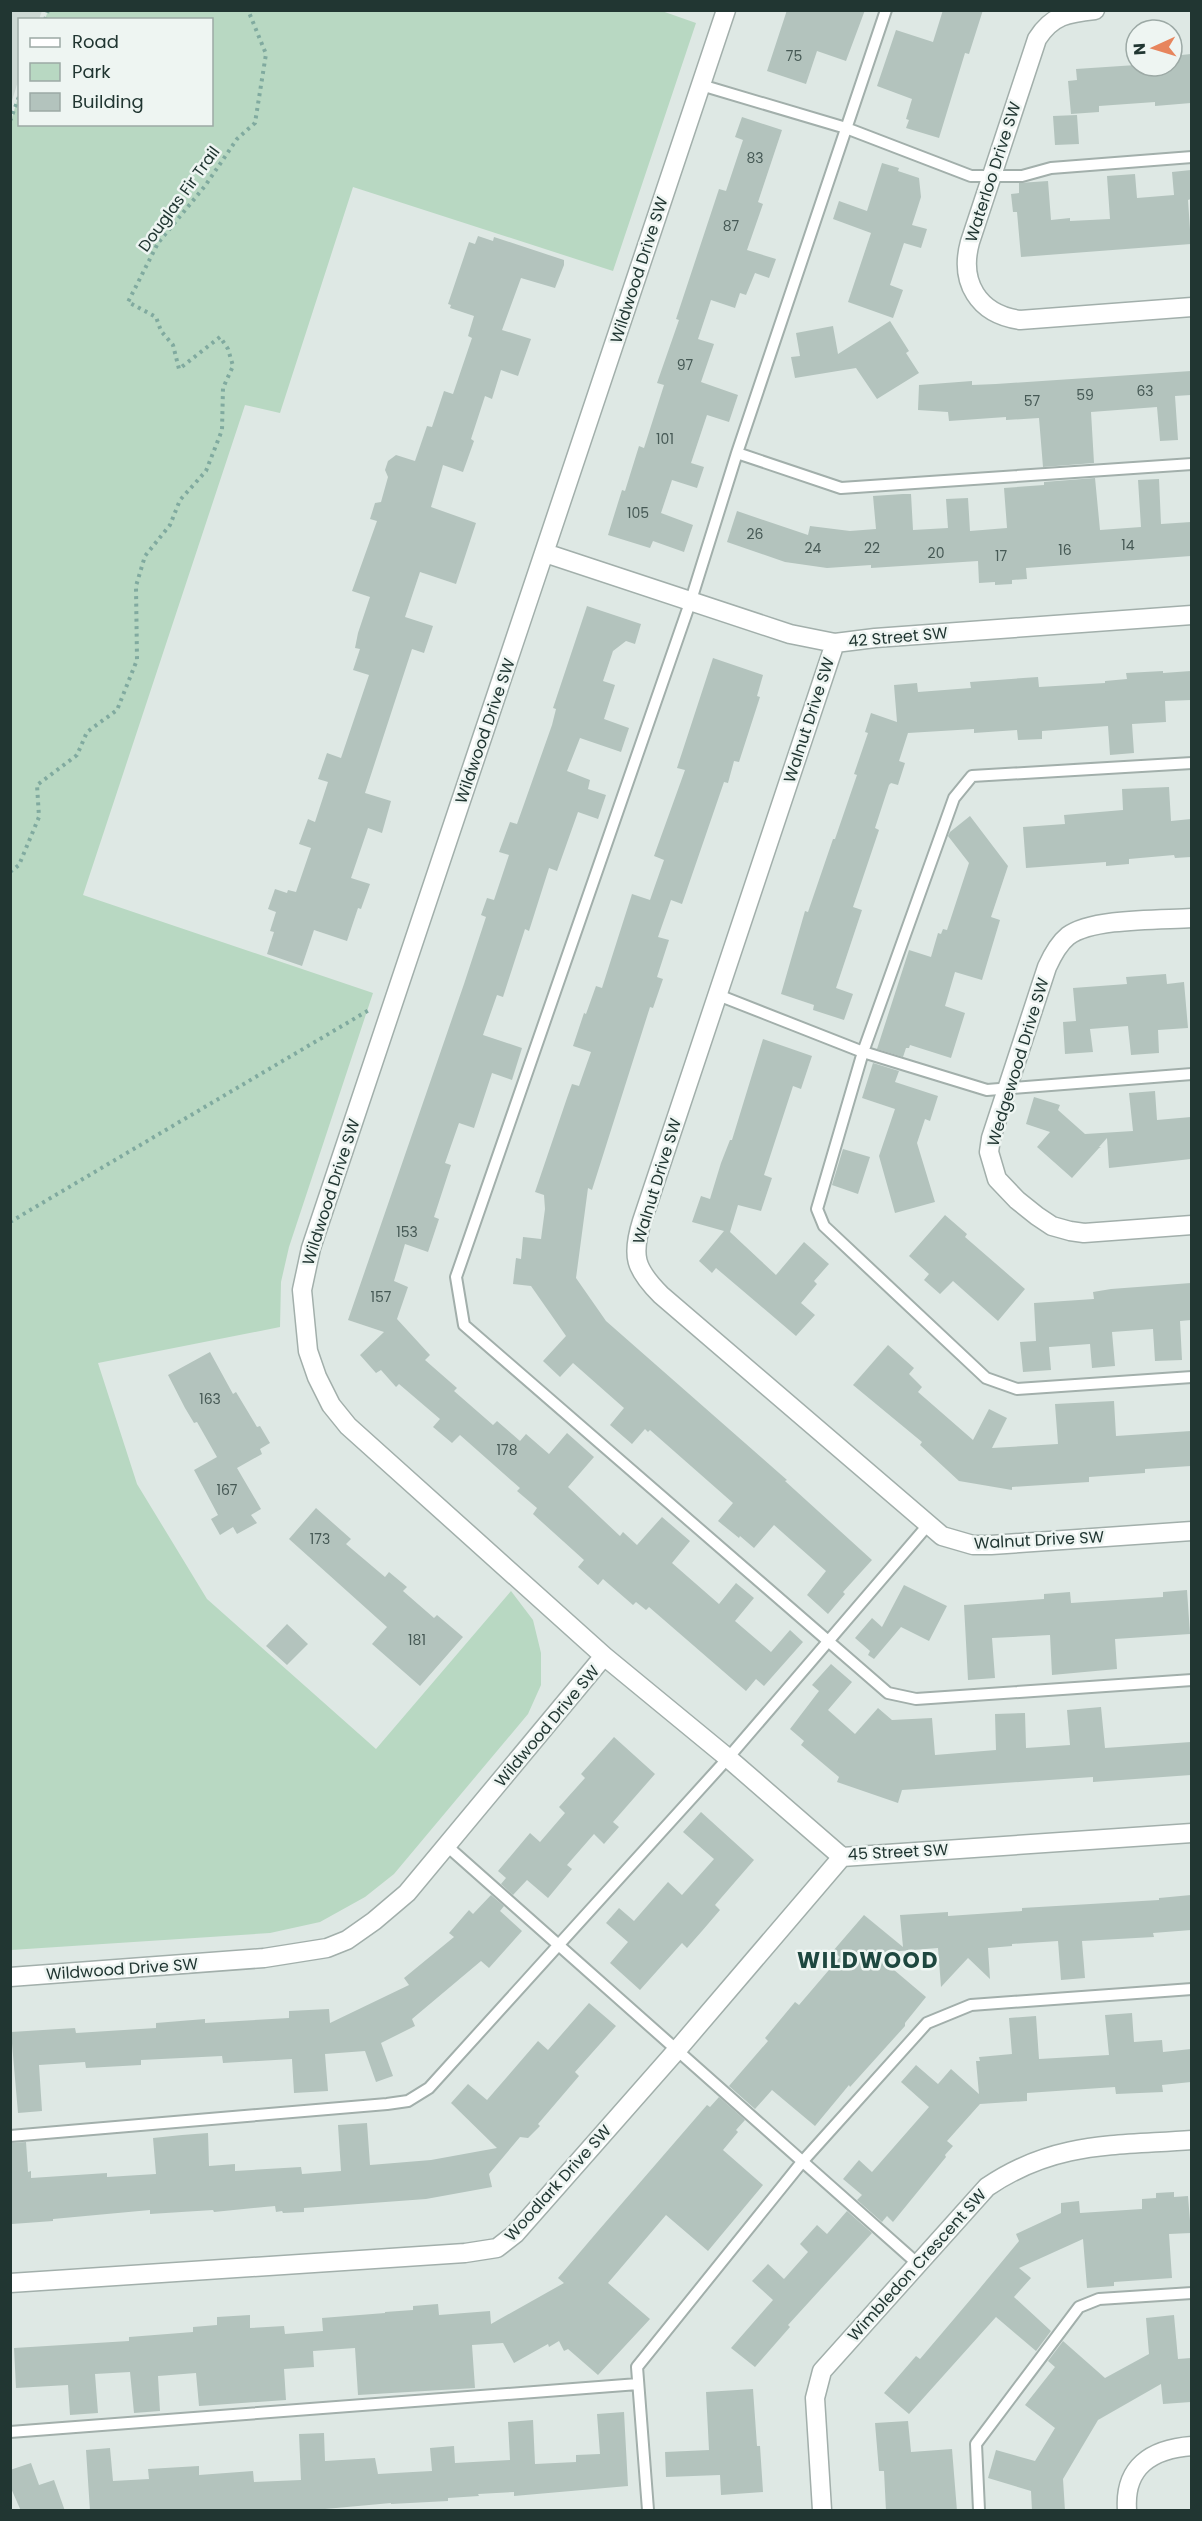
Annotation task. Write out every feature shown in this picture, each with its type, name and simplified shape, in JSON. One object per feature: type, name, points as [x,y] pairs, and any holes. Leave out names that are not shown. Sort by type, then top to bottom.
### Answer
[{"type":"street","name":"Wildwood Drive SW","points":[[10,1977],[264,1958],[327,1948],[347,1940],[407,1893],[604,1656],[348,1426],[331,1405],[311,1360],[302,1290],[311,1248],[726,10]]},
{"type":"street","name":"Waterloo Drive SW","points":[[1095,10],[1061,15],[1051,21],[1037,39],[970,242],[966,266],[972,289],[979,299],[997,314],[1020,320],[1191,308]]},
{"type":"street","name":"42 Street SW","points":[[545,554],[790,634],[835,643],[874,638],[1191,615]]},
{"type":"street","name":"Walnut Drive SW","points":[[835,643],[642,1221],[636,1242],[636,1261],[645,1279],[661,1295],[942,1536],[974,1545],[1191,1531]]},
{"type":"street","name":"Wedgewood Drive SW","points":[[1191,918],[1085,926],[1067,937],[1055,951],[1047,967],[1006,1089],[989,1152],[997,1179],[1017,1200],[1052,1226],[1084,1233],[1191,1225]]},
{"type":"street","name":"45 Street SW","points":[[604,1656],[728,1758],[842,1857],[1191,1833]]},
{"type":"street","name":"Woodlark Drive SW","points":[[10,2283],[465,2253],[497,2248],[515,2234],[677,2050],[842,1857]]},
{"type":"street","name":"Wimbledon Crescent SW","points":[[822,2511],[815,2398],[822,2371],[987,2187],[1006,2174],[1033,2161],[1080,2148],[1191,2140]]},
{"type":"street","points":[[1127,2511],[1126,2499],[1131,2475],[1143,2463],[1160,2452],[1191,2446]]},
{"type":"lane","points":[[886,10],[737,453],[691,600],[456,1277],[458,1297],[464,1325],[888,1693],[916,1699],[1191,1680]]},
{"type":"lane","points":[[701,85],[846,128],[970,176],[1022,176],[1051,168],[1191,158]]},
{"type":"lane","points":[[737,453],[841,488],[1191,464]]},
{"type":"lane","points":[[1191,763],[972,776],[954,798],[863,1052],[817,1209],[824,1226],[986,1378],[1017,1389],[1191,1377]]},
{"type":"lane","points":[[718,995],[863,1052],[987,1090],[1191,1074]]},
{"type":"lane","points":[[10,2136],[408,2101],[429,2088],[728,1758],[928,1525]]},
{"type":"lane","points":[[447,1846],[918,2264]]},
{"type":"lane","points":[[648,2511],[637,2367],[802,2163],[927,2023],[970,2005],[1191,1989]]},
{"type":"lane","points":[[979,2511],[976,2444],[1079,2307],[1099,2299],[1191,2293]]},
{"type":"lane","points":[[10,2432],[638,2384]]},
{"type":"path","name":"Douglas Fir Trail","points":[[10,872],[19,865],[39,817],[37,785],[77,755],[87,732],[117,710],[137,660],[136,586],[145,556],[170,525],[180,500],[206,471],[222,430],[223,388],[233,366],[228,349],[220,337],[179,369],[173,345],[161,331],[156,317],[128,302],[159,243],[205,186],[237,139],[255,123],[266,54],[248,10]]},
{"type":"path","points":[[10,121],[18,99]]},
{"type":"path","points":[[10,1222],[372,1008]]},
{"type":"shaded area","points":[[11,10],[42,11],[39,18],[18,18],[18,81],[11,104]]},
{"type":"green space","points":[[659,10],[696,23],[613,271],[353,187],[280,413],[245,405],[83,895],[373,993],[289,1247],[281,1282],[280,1327],[98,1363],[137,1484],[207,1599],[376,1749],[511,1591],[533,1620],[541,1653],[541,1685],[528,1714],[394,1874],[365,1897],[320,1922],[270,1933],[11,1950],[11,121],[18,97],[18,126],[213,126],[213,18],[45,18],[48,11]]},
{"type":"building","points":[[787,10],[865,10],[846,61],[817,51],[806,84],[767,71]]},
{"type":"building","points":[[943,10],[983,10],[969,54],[965,53],[939,138],[906,128],[909,120],[906,119],[912,99],[877,86],[896,30],[933,42]]},
{"type":"building","points":[[1191,54],[1191,103],[1155,106],[1155,102],[1099,106],[1099,112],[1071,114],[1068,81],[1077,80],[1076,69],[1124,66],[1124,78],[1184,78],[1184,55]]},
{"type":"building","points":[[1077,115],[1079,144],[1055,145],[1053,116]]},
{"type":"building","points":[[742,117],[782,130],[758,202],[763,204],[747,250],[776,259],[769,278],[755,273],[746,295],[740,293],[735,308],[711,300],[698,339],[714,344],[701,382],[738,395],[729,422],[707,415],[691,463],[704,467],[697,488],[672,480],[661,513],[693,525],[684,552],[653,541],[650,548],[608,535],[639,446],[644,448],[664,385],[657,383],[719,189],[726,191],[743,140],[735,137]]},
{"type":"building","points":[[882,163],[919,178],[921,197],[912,225],[927,229],[921,248],[904,243],[890,285],[903,290],[893,318],[848,302],[871,233],[833,219],[839,201],[867,211]]},
{"type":"building","points":[[1191,170],[1191,199],[1188,200],[1191,244],[1021,257],[1017,212],[1013,212],[1011,194],[1019,193],[1019,183],[1048,181],[1051,220],[1110,219],[1107,176],[1135,174],[1137,198],[1174,195],[1172,172]]},
{"type":"building","points":[[478,236],[493,241],[494,237],[564,260],[564,265],[555,288],[521,278],[502,330],[531,339],[518,376],[501,370],[492,399],[485,396],[471,439],[474,441],[463,472],[443,465],[431,507],[476,523],[456,584],[420,572],[405,617],[433,626],[424,653],[412,649],[365,793],[391,801],[382,833],[368,828],[351,878],[370,884],[361,909],[358,908],[347,941],[314,930],[302,966],[267,954],[274,932],[270,931],[276,912],[268,909],[275,889],[287,893],[288,890],[296,892],[311,848],[299,844],[308,819],[315,822],[328,782],[318,779],[327,753],[341,758],[369,675],[353,670],[360,649],[355,648],[358,633],[370,597],[352,591],[377,521],[370,519],[375,503],[381,502],[388,477],[385,470],[388,461],[396,455],[415,461],[427,426],[432,427],[444,391],[453,394],[472,338],[468,336],[474,316],[450,308],[451,305],[448,304],[469,242],[475,244]]},
{"type":"building","points":[[890,321],[909,351],[906,353],[919,373],[877,399],[856,368],[795,378],[791,357],[800,356],[796,333],[833,326],[838,354]]},
{"type":"building","points":[[1191,371],[1191,395],[1175,396],[1178,440],[1160,441],[1157,407],[1091,412],[1094,463],[1043,467],[1039,418],[1006,420],[1006,417],[949,421],[948,412],[918,410],[919,385],[972,381],[972,385],[996,384]]},
{"type":"building","points":[[1095,478],[1100,530],[1141,527],[1138,480],[1159,479],[1161,524],[1191,522],[1191,556],[1026,568],[1027,579],[1012,580],[1012,584],[995,585],[995,582],[979,583],[978,561],[871,568],[871,565],[827,568],[785,562],[727,542],[737,511],[808,535],[810,526],[850,531],[876,529],[873,496],[903,494],[911,494],[913,530],[948,528],[946,499],[968,498],[970,531],[1007,528],[1004,488]]},
{"type":"building","points":[[587,606],[641,624],[635,644],[626,641],[613,651],[603,681],[615,685],[604,719],[629,728],[621,752],[580,738],[567,771],[590,780],[588,789],[606,795],[598,819],[578,812],[557,871],[549,868],[529,931],[525,929],[503,997],[497,995],[483,1035],[522,1048],[512,1080],[492,1073],[474,1128],[459,1123],[445,1163],[451,1165],[434,1217],[439,1219],[428,1252],[405,1244],[394,1281],[408,1287],[397,1319],[430,1355],[425,1360],[457,1388],[454,1391],[493,1425],[497,1421],[520,1441],[526,1434],[549,1454],[567,1433],[594,1457],[568,1487],[620,1536],[623,1532],[637,1545],[662,1517],[690,1541],[672,1563],[719,1604],[736,1583],[754,1598],[735,1621],[771,1652],[790,1630],[803,1642],[764,1686],[756,1679],[746,1691],[649,1607],[646,1610],[636,1602],[633,1605],[603,1579],[598,1585],[578,1567],[584,1560],[533,1514],[537,1508],[517,1491],[520,1488],[460,1435],[452,1443],[433,1427],[440,1419],[399,1384],[396,1387],[381,1370],[376,1373],[360,1355],[384,1332],[348,1320],[464,984],[486,917],[481,915],[487,898],[494,900],[509,855],[499,852],[510,822],[517,824],[552,725],[556,709],[553,708]]},
{"type":"building","points":[[713,658],[763,675],[757,696],[760,697],[739,762],[734,761],[728,783],[724,782],[682,904],[671,900],[658,937],[669,940],[657,977],[663,979],[653,1008],[650,1007],[592,1190],[588,1188],[576,1278],[606,1321],[787,1480],[785,1481],[872,1560],[843,1592],[845,1594],[828,1614],[807,1595],[826,1571],[774,1525],[754,1548],[740,1536],[739,1538],[718,1521],[733,1503],[650,1430],[648,1432],[645,1429],[632,1444],[610,1425],[624,1408],[573,1363],[560,1377],[543,1361],[566,1336],[531,1286],[513,1284],[516,1258],[521,1259],[523,1237],[541,1239],[545,1209],[544,1195],[535,1192],[572,1084],[579,1086],[591,1052],[573,1046],[596,986],[602,988],[632,894],[650,900],[664,860],[654,856],[685,770],[677,768]]},
{"type":"building","points":[[1163,671],[1163,673],[1191,671],[1191,700],[1165,701],[1166,722],[1132,724],[1134,753],[1110,755],[1108,726],[1042,731],[1042,739],[1018,740],[1017,730],[974,733],[974,729],[908,733],[899,761],[905,763],[898,785],[891,783],[889,785],[875,828],[879,830],[853,907],[862,910],[836,988],[853,994],[844,1020],[813,1010],[814,1005],[781,994],[805,911],[808,912],[857,775],[854,774],[868,733],[865,732],[871,713],[897,722],[894,685],[917,683],[918,692],[971,688],[970,682],[1038,677],[1039,687],[1105,683],[1105,681],[1127,679],[1126,673]]},
{"type":"building","points":[[1169,787],[1171,821],[1191,819],[1191,857],[1175,858],[1174,855],[1129,859],[1129,864],[1106,866],[1106,862],[1026,868],[1023,827],[1065,824],[1064,815],[1123,810],[1122,789]]},
{"type":"building","points":[[970,816],[1008,866],[991,917],[1000,920],[982,980],[955,972],[945,1006],[965,1013],[951,1058],[910,1045],[906,1048],[903,1057],[877,1049],[909,950],[931,957],[938,933],[941,934],[943,929],[947,930],[969,863],[948,836]]},
{"type":"building","points":[[1166,974],[1167,984],[1184,982],[1188,1028],[1158,1030],[1159,1053],[1131,1055],[1128,1026],[1090,1029],[1093,1052],[1065,1054],[1063,1022],[1076,1021],[1073,988],[1127,984],[1126,977]]},
{"type":"building","points":[[763,1039],[812,1056],[801,1089],[793,1086],[764,1175],[772,1178],[761,1211],[738,1205],[730,1232],[776,1275],[804,1242],[829,1264],[814,1281],[817,1284],[801,1303],[815,1315],[796,1336],[716,1268],[712,1273],[699,1261],[724,1231],[692,1222],[701,1196],[710,1199],[721,1163],[730,1140],[732,1140]]},
{"type":"building","points":[[873,1063],[899,1071],[895,1082],[938,1096],[930,1121],[925,1119],[917,1143],[935,1202],[895,1213],[879,1156],[895,1109],[862,1098]]},
{"type":"building","points":[[1155,1091],[1157,1120],[1191,1117],[1191,1159],[1109,1168],[1107,1138],[1099,1147],[1101,1148],[1072,1178],[1037,1147],[1050,1132],[1026,1124],[1034,1097],[1060,1105],[1058,1110],[1085,1134],[1133,1131],[1129,1093]]},
{"type":"building","points":[[843,1149],[870,1157],[858,1194],[832,1185]]},
{"type":"building","points":[[945,1215],[967,1234],[965,1237],[1025,1289],[998,1321],[953,1281],[940,1294],[924,1280],[929,1274],[909,1256]]},
{"type":"building","points":[[1191,1283],[1191,1320],[1180,1321],[1182,1360],[1155,1361],[1153,1329],[1112,1332],[1115,1366],[1092,1368],[1090,1344],[1049,1347],[1051,1370],[1023,1372],[1020,1342],[1036,1341],[1034,1303],[1094,1299],[1093,1292],[1111,1289]]},
{"type":"building","points":[[888,1345],[914,1368],[909,1374],[922,1387],[918,1392],[973,1440],[989,1409],[1007,1418],[992,1448],[1058,1444],[1055,1404],[1114,1401],[1116,1436],[1191,1431],[1191,1466],[1145,1469],[1145,1473],[1089,1477],[1089,1482],[1012,1487],[1012,1490],[959,1481],[920,1445],[922,1442],[853,1385]]},
{"type":"building","points":[[210,1352],[233,1394],[236,1392],[257,1427],[260,1426],[270,1443],[260,1449],[262,1454],[237,1468],[261,1509],[251,1515],[257,1523],[237,1534],[233,1527],[220,1535],[211,1519],[218,1515],[194,1470],[217,1457],[197,1422],[194,1423],[185,1408],[168,1375]]},
{"type":"building","points":[[316,1508],[351,1539],[346,1544],[385,1577],[389,1572],[407,1587],[403,1591],[434,1618],[437,1615],[463,1637],[420,1686],[372,1644],[387,1627],[289,1539]]},
{"type":"building","points":[[904,1585],[947,1606],[929,1641],[901,1627],[874,1659],[868,1655],[870,1651],[855,1638],[872,1618],[882,1627]]},
{"type":"building","points":[[1187,1590],[1190,1634],[1115,1639],[1117,1669],[1052,1675],[1050,1635],[992,1638],[995,1678],[968,1680],[964,1605],[1044,1599],[1044,1594],[1070,1592],[1071,1603],[1163,1597],[1163,1592]]},
{"type":"building","points":[[287,1624],[308,1644],[287,1665],[266,1646]]},
{"type":"building","points":[[831,1664],[852,1682],[828,1710],[855,1734],[878,1708],[892,1720],[932,1718],[935,1755],[996,1750],[995,1714],[1025,1713],[1026,1748],[1070,1745],[1067,1710],[1101,1707],[1105,1748],[1191,1742],[1191,1775],[1093,1782],[1093,1777],[902,1790],[898,1803],[837,1782],[839,1777],[801,1745],[804,1741],[790,1729],[819,1691],[812,1685]]},
{"type":"building","points":[[614,1737],[655,1774],[613,1822],[619,1827],[604,1844],[594,1834],[567,1865],[572,1869],[548,1898],[527,1880],[513,1895],[501,1884],[506,1878],[498,1871],[530,1833],[540,1842],[565,1813],[559,1807],[585,1778],[581,1774]]},
{"type":"building","points":[[701,1812],[754,1860],[715,1905],[720,1910],[702,1931],[687,1948],[682,1943],[640,1990],[610,1963],[628,1942],[606,1923],[619,1908],[634,1921],[668,1882],[682,1895],[714,1859],[683,1832]]},
{"type":"building","points":[[491,1895],[504,1906],[500,1911],[522,1931],[489,1968],[481,1961],[412,2019],[415,2026],[381,2043],[393,2076],[376,2082],[365,2051],[325,2054],[328,2091],[294,2093],[292,2059],[223,2063],[222,2056],[141,2060],[141,2065],[86,2068],[85,2062],[39,2065],[42,2111],[18,2113],[11,2032],[75,2028],[76,2033],[156,2028],[156,2023],[205,2019],[205,2023],[289,2018],[289,2011],[329,2009],[330,2023],[409,1985],[404,1978],[454,1937],[449,1933],[469,1910],[473,1914]]},
{"type":"building","points":[[1191,1895],[1191,1930],[1153,1933],[1154,1937],[1082,1941],[1085,1978],[1061,1980],[1058,1941],[988,1948],[990,1979],[968,1958],[941,1987],[938,1948],[874,1953],[926,1997],[905,2026],[850,2087],[849,2085],[815,2126],[772,2090],[755,2109],[729,2086],[768,2041],[765,2038],[795,2002],[799,2005],[840,1957],[833,1951],[864,1915],[903,1947],[900,1915],[948,1912],[948,1916],[1022,1911],[1022,1908],[1159,1900],[1159,1898]]},
{"type":"building","points":[[589,2003],[616,2026],[575,2072],[579,2076],[538,2124],[540,2126],[528,2138],[520,2137],[489,2174],[492,2187],[426,2199],[304,2208],[304,2212],[276,2212],[275,2206],[214,2212],[213,2210],[150,2214],[150,2210],[53,2219],[53,2221],[12,2224],[10,2222],[10,2143],[26,2142],[28,2172],[31,2171],[31,2178],[107,2173],[107,2177],[156,2174],[153,2138],[208,2133],[209,2166],[235,2164],[235,2171],[301,2167],[302,2174],[341,2171],[338,2125],[367,2123],[370,2165],[431,2160],[497,2148],[451,2103],[468,2084],[487,2100],[538,2041],[548,2050]]},
{"type":"building","points":[[1132,2013],[1134,2042],[1162,2040],[1163,2052],[1191,2049],[1191,2082],[1162,2085],[1163,2092],[1116,2094],[1115,2087],[1027,2093],[1027,2101],[980,2104],[947,2141],[953,2146],[945,2155],[946,2157],[893,2222],[887,2216],[882,2222],[857,2200],[862,2195],[843,2179],[859,2160],[872,2172],[929,2107],[901,2082],[916,2065],[938,2084],[951,2069],[979,2094],[976,2061],[980,2061],[979,2057],[1012,2054],[1009,2018],[1036,2016],[1039,2059],[1109,2055],[1105,2015]]},
{"type":"building","points":[[719,2097],[745,2120],[723,2150],[763,2185],[708,2251],[666,2215],[608,2283],[650,2319],[598,2375],[568,2349],[564,2351],[559,2341],[549,2347],[548,2344],[514,2363],[503,2343],[472,2345],[475,2388],[358,2395],[355,2348],[313,2351],[314,2367],[284,2369],[286,2400],[199,2406],[196,2373],[158,2376],[160,2411],[134,2413],[130,2372],[95,2374],[98,2413],[70,2415],[68,2385],[16,2388],[14,2348],[129,2341],[129,2337],[193,2332],[193,2327],[217,2325],[217,2317],[250,2315],[250,2328],[284,2326],[285,2334],[323,2331],[322,2318],[413,2310],[413,2306],[438,2304],[439,2315],[490,2311],[491,2324],[564,2283],[558,2278],[707,2105],[710,2107]]},
{"type":"building","points":[[1174,2192],[1174,2197],[1188,2196],[1191,2233],[1169,2234],[1172,2278],[1114,2282],[1114,2286],[1087,2288],[1083,2239],[1019,2268],[1031,2278],[1014,2297],[1051,2331],[1036,2351],[996,2317],[909,2414],[884,2393],[916,2356],[920,2359],[976,2293],[1019,2241],[1016,2234],[1061,2213],[1061,2203],[1079,2201],[1080,2213],[1142,2209],[1142,2199],[1156,2198],[1156,2193]]},
{"type":"building","points":[[847,2211],[872,2233],[788,2325],[790,2327],[755,2367],[731,2348],[773,2300],[752,2281],[768,2264],[784,2279],[808,2252],[800,2244],[817,2225],[827,2234]]},
{"type":"building","points":[[1174,2315],[1178,2359],[1191,2358],[1191,2402],[1163,2404],[1161,2384],[1098,2420],[1063,2479],[1065,2511],[1032,2511],[1031,2491],[988,2478],[996,2450],[1035,2461],[1055,2428],[1025,2405],[1055,2367],[1048,2361],[1063,2341],[1105,2378],[1149,2354],[1146,2318]]},
{"type":"building","points":[[753,2389],[763,2492],[721,2495],[720,2475],[666,2477],[665,2452],[709,2450],[706,2392]]},
{"type":"building","points":[[624,2412],[628,2486],[514,2496],[514,2492],[478,2494],[479,2496],[448,2498],[448,2501],[391,2503],[303,2511],[90,2511],[86,2450],[110,2448],[113,2481],[149,2479],[148,2469],[199,2466],[199,2475],[253,2471],[254,2482],[301,2480],[299,2434],[324,2433],[325,2461],[375,2458],[378,2474],[432,2471],[430,2448],[454,2446],[455,2463],[510,2460],[508,2422],[533,2420],[535,2464],[576,2462],[576,2455],[600,2454],[597,2414]]},
{"type":"building","points":[[908,2421],[911,2452],[952,2449],[957,2511],[886,2511],[884,2471],[879,2471],[875,2423]]},
{"type":"building","points":[[31,2463],[39,2485],[54,2480],[65,2511],[21,2511],[10,2486],[10,2470]]},
{"type":"district","name":"WILDWOOD","points":[[868,1960]]}]
